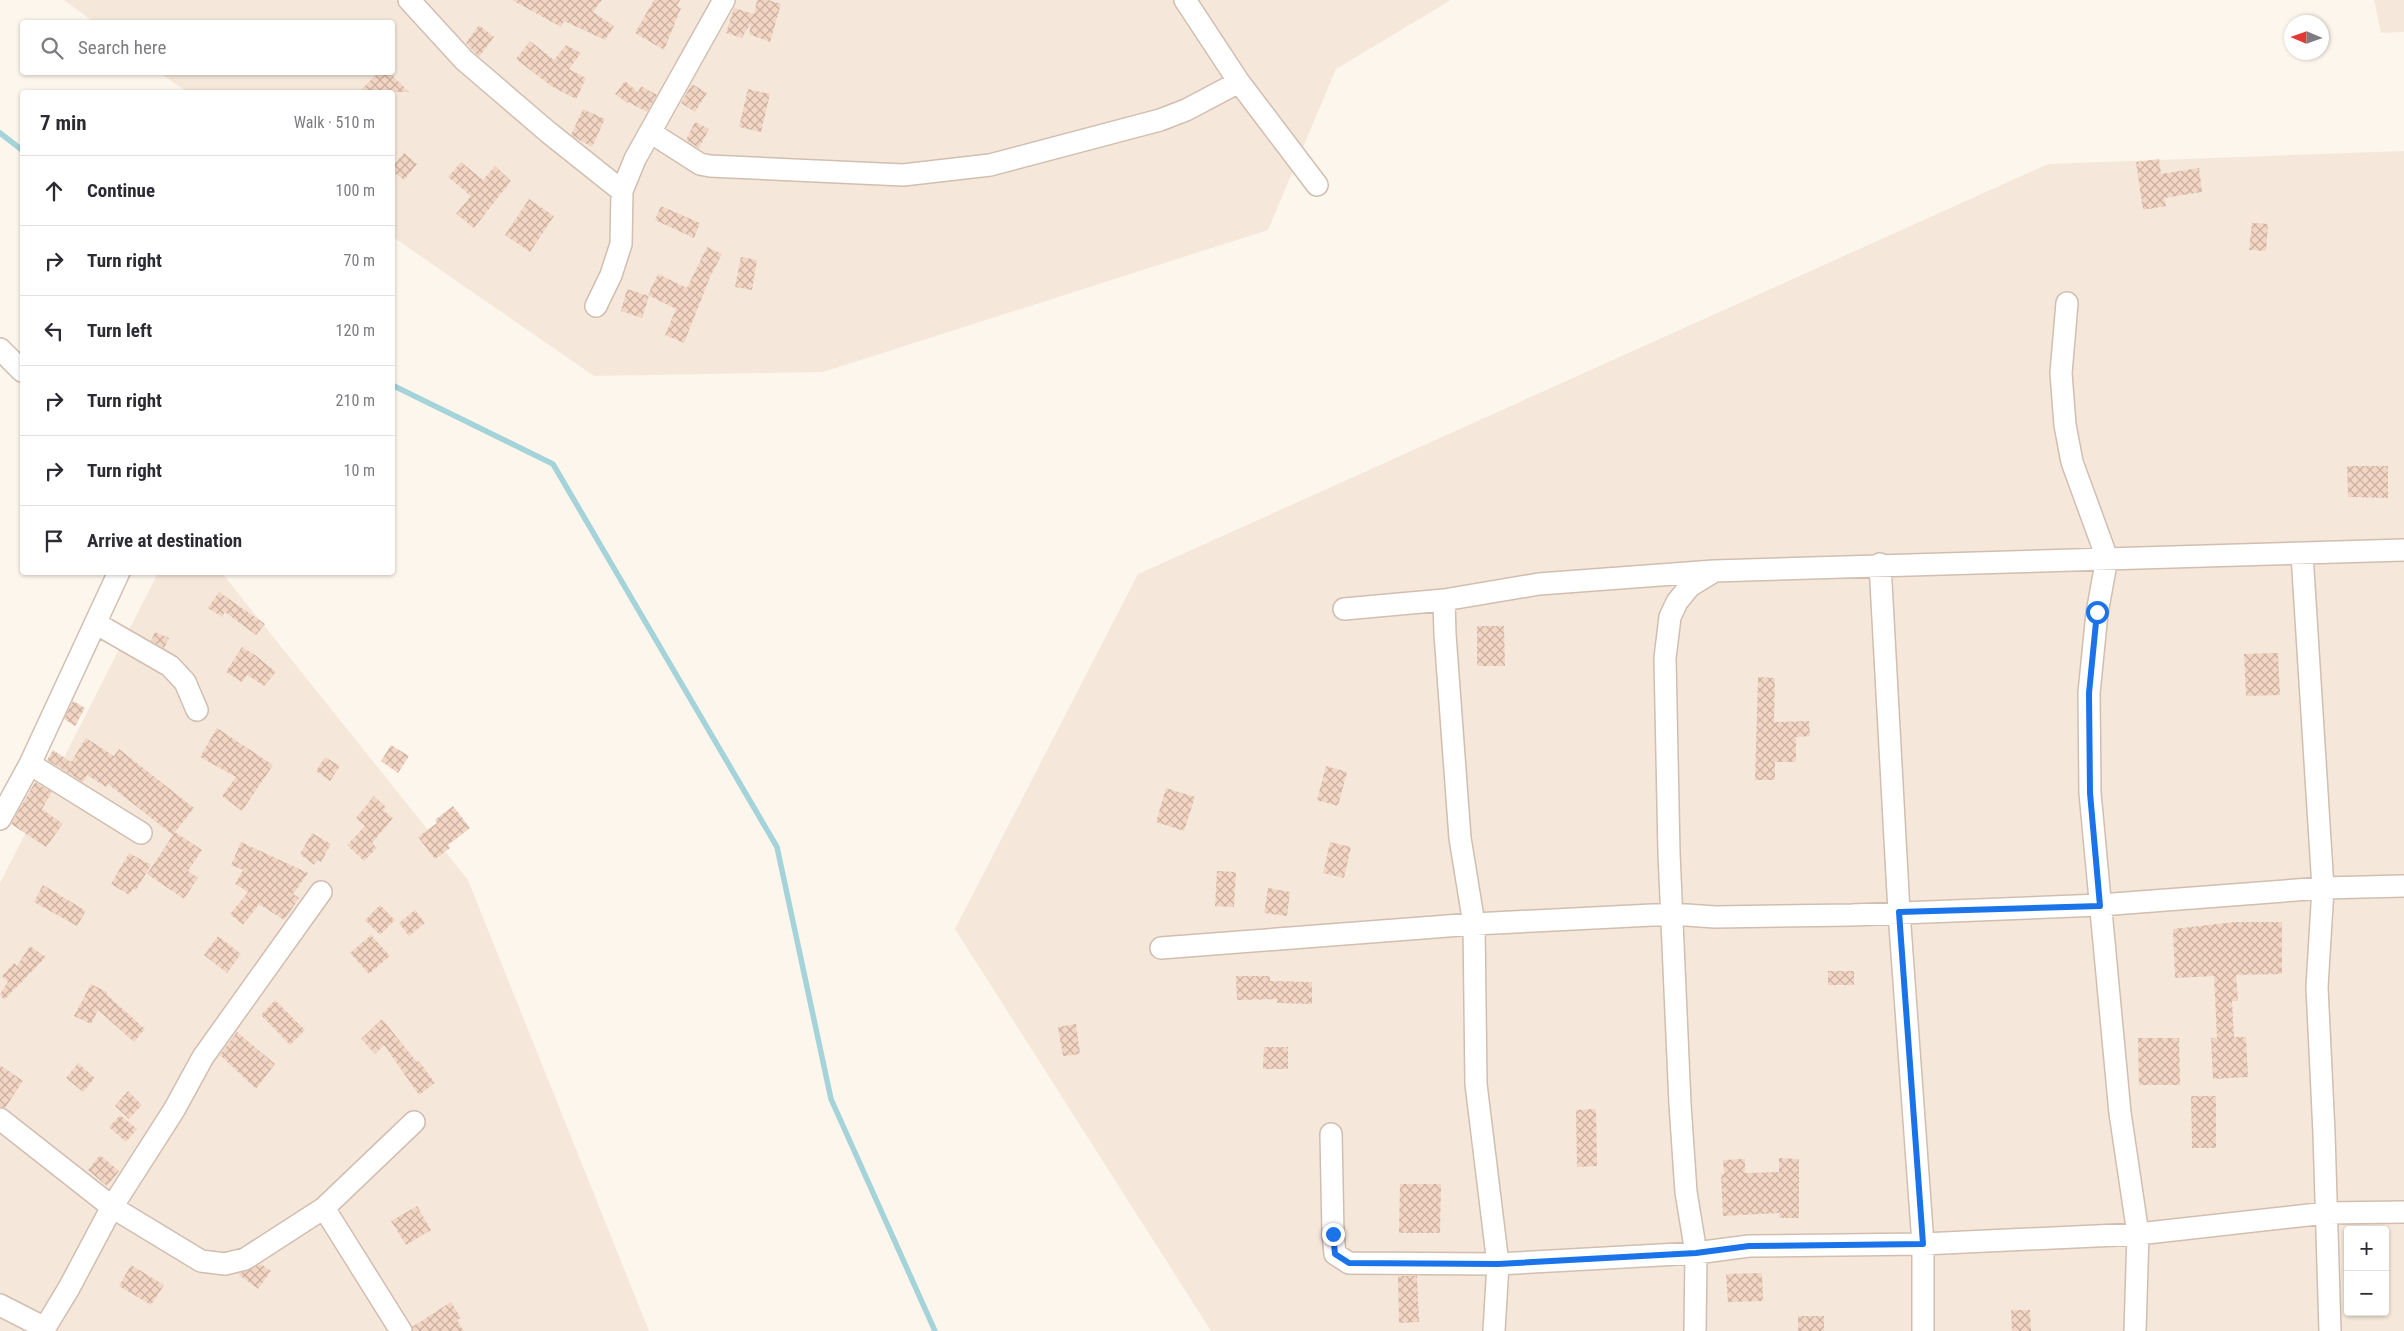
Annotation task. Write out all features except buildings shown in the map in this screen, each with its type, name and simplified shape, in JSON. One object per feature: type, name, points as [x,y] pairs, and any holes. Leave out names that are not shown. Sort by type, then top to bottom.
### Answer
[{"type":"street","points":[[409,0],[464,60],[548,132],[622,191]]},
{"type":"street","points":[[596,306],[611,275],[621,244],[622,191],[635,159],[724,0]]},
{"type":"street","points":[[1185,0],[1238,82],[1316,185]]},
{"type":"street","points":[[650,132],[700,164],[710,166],[903,175],[990,165],[1133,129],[1186,110],[1238,82]]},
{"type":"street","points":[[2067,303],[2061,373],[2065,425],[2072,462],[2107,558],[2097,612],[2089,693],[2090,793],[2120,1113],[2138,1234],[2135,1331]]},
{"type":"street","points":[[0,349],[20,369]]},
{"type":"street","points":[[1344,608],[1444,600],[1539,584],[1714,571],[1880,564],[2404,550]]},
{"type":"street","points":[[2302,554],[2323,888],[2317,987],[2330,1331]]},
{"type":"street","points":[[1880,564],[1899,912],[1923,1244],[1923,1331]]},
{"type":"street","points":[[1695,1331],[1696,1253],[1685,1183],[1668,834],[1667,632],[1670,616],[1677,602],[1690,586],[1714,571]]},
{"type":"street","points":[[0,819],[30,764],[119,575]]},
{"type":"street","points":[[1444,600],[1460,838],[1474,924],[1476,1084],[1498,1264],[1494,1331]]},
{"type":"street","points":[[97,624],[170,666],[185,682],[197,710]]},
{"type":"street","points":[[30,764],[142,833]]},
{"type":"street","points":[[1161,948],[1474,924],[1672,914],[1715,917],[2100,906],[2323,888],[2404,886]]},
{"type":"street","points":[[0,1304],[44,1330],[69,1288],[112,1207],[174,1110],[203,1057],[321,892]]},
{"type":"street","points":[[0,1119],[112,1207],[201,1261],[224,1264],[244,1259],[324,1208],[414,1122]]},
{"type":"street","points":[[1331,1134],[1335,1254],[1349,1263],[1498,1264],[1696,1253],[1749,1246],[1923,1244],[2138,1234],[2326,1213],[2404,1212]]},
{"type":"street","points":[[324,1208],[401,1331]]},
{"type":"shaded area","points":[[64,0],[1451,0],[1336,69],[1268,230],[823,372],[594,376],[395,238],[395,90],[184,90],[163,75],[395,75],[395,20],[91,20]]},
{"type":"shaded area","points":[[2374,0],[2404,0],[2404,32],[2381,33]]},
{"type":"shaded area","points":[[2404,151],[2404,1331],[1211,1331],[955,929],[1138,574],[2048,164]]},
{"type":"shaded area","points":[[157,575],[224,575],[468,880],[649,1331],[0,1331],[0,883]]},
{"type":"waterway","points":[[0,133],[20,148]]},
{"type":"waterway","points":[[395,386],[553,464],[777,847],[831,1099],[935,1331]]},
{"type":"route","points":[[1333,1234],[1335,1254],[1349,1263],[1498,1264],[1696,1253],[1749,1246],[1923,1244],[1899,912],[2100,906],[2090,793],[2089,693],[2097,612]]}]
